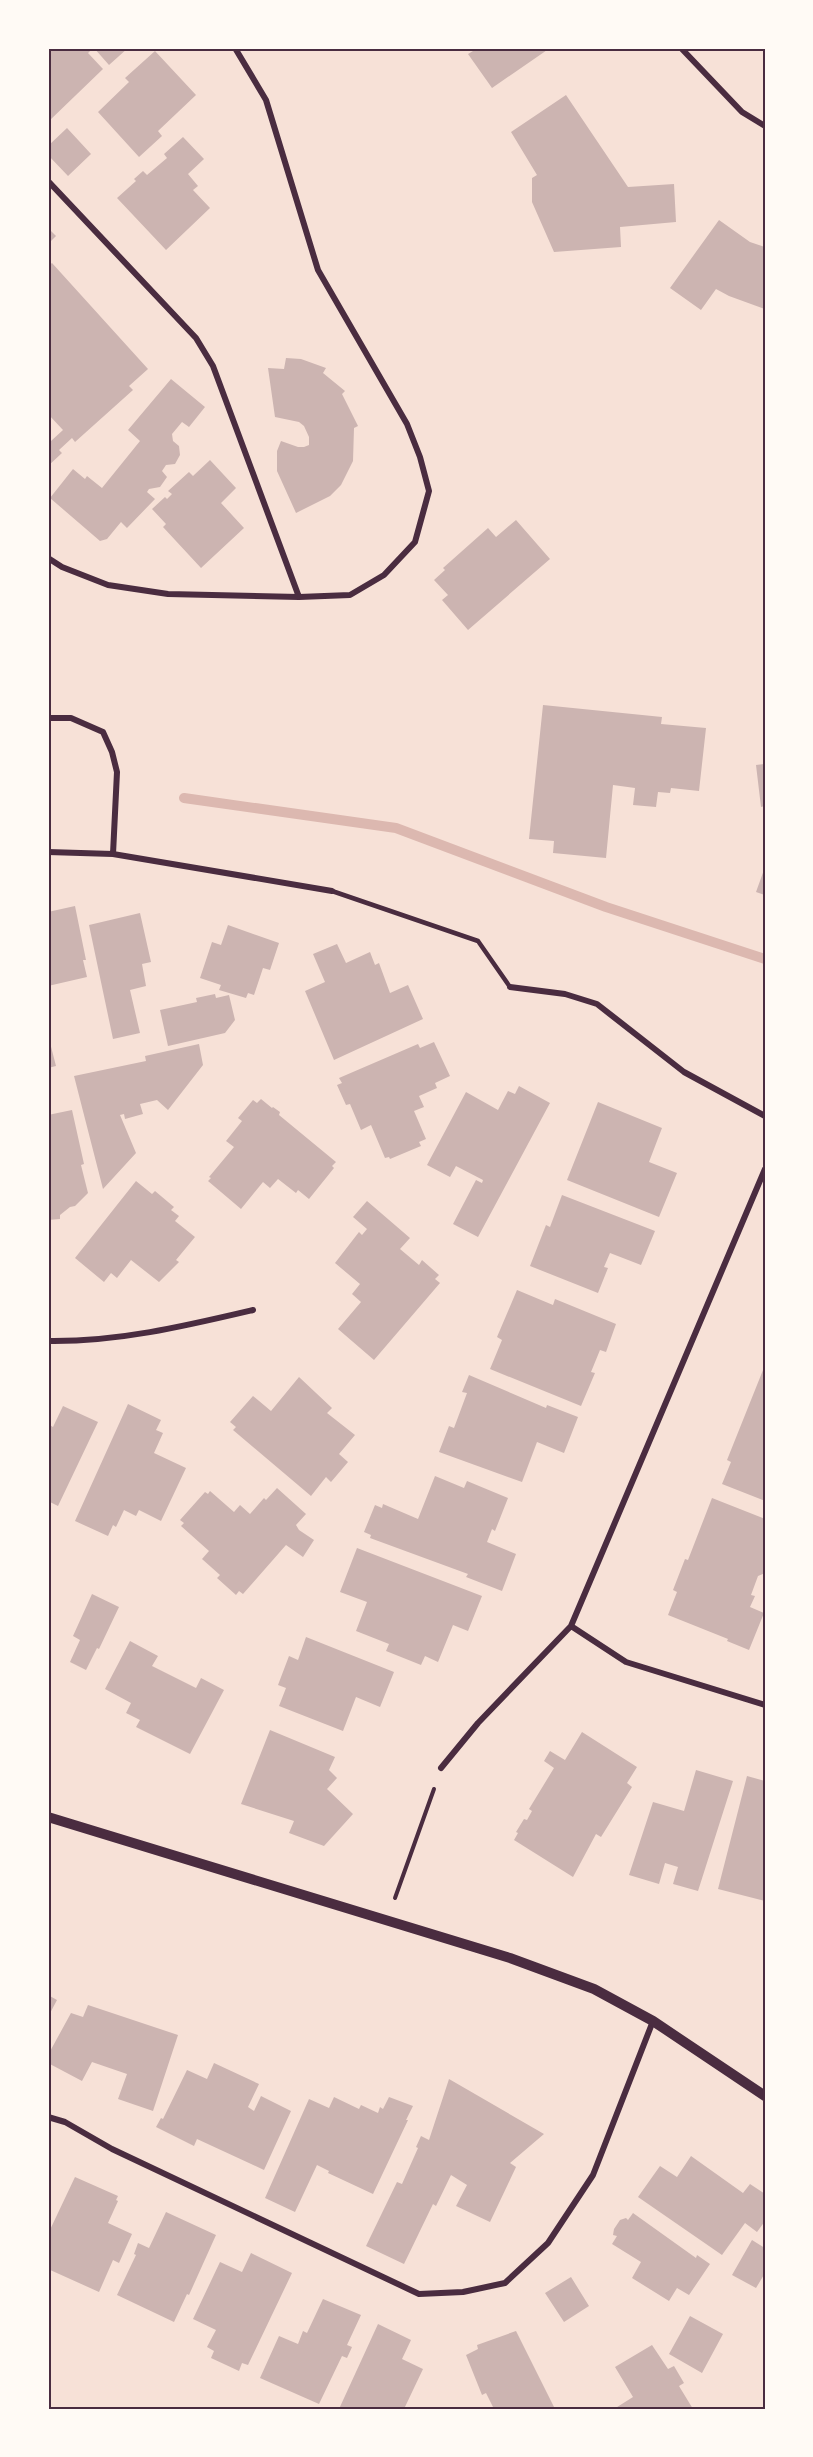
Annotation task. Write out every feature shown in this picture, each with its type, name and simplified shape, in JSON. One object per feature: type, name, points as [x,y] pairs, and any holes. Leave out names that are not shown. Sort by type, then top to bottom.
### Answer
[{"type":"street","points":[[48,558],[62,567],[108,585],[168,594],[299,597],[350,594],[384,575],[415,542],[429,491],[420,457],[407,424],[318,270],[266,100],[235,48]]},
{"type":"street","points":[[681,48],[742,112],[765,126]]},
{"type":"street","points":[[48,181],[195,338],[213,366],[299,597]]},
{"type":"street","points":[[48,718],[71,718],[103,732],[112,752],[117,772],[113,854]]},
{"type":"street","points":[[48,852],[113,854],[332,891]]},
{"type":"street","points":[[510,987],[565,994],[597,1004],[684,1072],[765,1116]]},
{"type":"street","points":[[441,1768],[478,1723],[571,1626],[765,1169]]},
{"type":"street","points":[[48,1341],[81,1342],[160,1332],[253,1310]]},
{"type":"street","points":[[571,1626],[626,1662],[765,1705]]},
{"type":"street","points":[[48,1817],[510,1958],[594,1989],[653,2021],[765,2096]]},
{"type":"street","points":[[48,2117],[65,2122],[112,2149],[419,2294],[463,2292],[505,2283],[548,2243],[592,2175],[653,2021]]},
{"type":"lane","points":[[332,891],[478,941],[510,987]]},
{"type":"path","points":[[400,1883],[441,1768]]},
{"type":"building","points":[[48,48],[93,48],[88,53],[103,69],[48,122]]},
{"type":"building","points":[[94,48],[128,48],[109,65]]},
{"type":"building","points":[[478,48],[550,48],[492,88],[468,54]]},
{"type":"building","points":[[155,51],[196,95],[158,131],[162,136],[139,157],[98,112],[129,82],[125,78]]},
{"type":"building","points":[[566,95],[628,187],[674,184],[676,222],[620,227],[621,247],[554,252],[532,202],[532,178],[537,175],[511,132]]},
{"type":"building","points":[[67,128],[91,154],[68,176],[48,155],[48,146]]},
{"type":"building","points":[[183,137],[204,159],[188,174],[198,186],[193,190],[210,208],[166,250],[117,198],[136,181],[134,179],[143,171],[147,175],[167,158],[164,154]]},
{"type":"building","points":[[719,220],[750,242],[765,247],[765,309],[716,289],[701,310],[670,288]]},
{"type":"building","points":[[48,228],[56,236],[48,244]]},
{"type":"building","points":[[52,263],[148,369],[129,386],[133,390],[75,442],[72,438],[59,450],[62,453],[48,466],[48,440],[51,441],[63,430],[48,414],[48,266]]},
{"type":"building","points":[[286,358],[301,359],[326,368],[323,373],[345,391],[342,394],[358,426],[354,428],[353,461],[341,485],[330,496],[296,513],[277,471],[277,451],[281,441],[304,447],[309,445],[309,437],[304,426],[299,422],[275,417],[268,368],[284,369]]},
{"type":"building","points":[[171,379],[205,407],[189,427],[182,422],[172,434],[173,441],[179,446],[180,455],[175,464],[166,465],[162,471],[167,477],[160,487],[149,489],[147,492],[155,499],[127,528],[121,522],[107,539],[100,541],[50,498],[73,469],[85,479],[87,476],[102,488],[140,441],[128,430]]},
{"type":"building","points":[[210,460],[236,488],[221,503],[244,528],[201,568],[163,527],[166,524],[152,509],[172,494],[168,491],[189,472],[193,476]]},
{"type":"building","points":[[516,520],[550,559],[468,630],[442,600],[448,595],[434,580],[445,570],[443,568],[488,528],[496,537]]},
{"type":"building","points":[[543,705],[662,717],[661,724],[706,728],[699,791],[671,788],[670,793],[658,792],[656,807],[633,805],[635,788],[613,785],[606,858],[553,853],[554,841],[529,839]]},
{"type":"building","points":[[765,764],[765,806],[761,807],[756,765]]},
{"type":"building","points":[[765,867],[765,895],[756,892]]},
{"type":"building","points":[[75,906],[86,960],[83,960],[87,977],[48,986],[48,912]]},
{"type":"building","points":[[140,913],[151,962],[142,964],[146,986],[130,990],[140,1033],[113,1039],[89,925]]},
{"type":"building","points":[[228,925],[279,943],[270,970],[263,968],[254,995],[248,993],[246,998],[219,990],[221,985],[200,978],[212,942],[221,945]]},
{"type":"building","points":[[337,944],[346,963],[370,952],[375,965],[379,963],[390,993],[408,985],[423,1019],[334,1060],[305,991],[325,982],[313,954]]},
{"type":"building","points":[[215,994],[216,998],[229,995],[235,1020],[225,1033],[168,1046],[160,1010],[197,1002],[196,998]]},
{"type":"building","points":[[48,1035],[56,1066],[48,1068]]},
{"type":"building","points":[[434,1042],[450,1076],[435,1083],[437,1088],[419,1096],[424,1107],[414,1111],[426,1139],[419,1142],[421,1146],[390,1159],[385,1158],[371,1125],[361,1130],[350,1104],[346,1105],[337,1085],[342,1083],[339,1078],[418,1044],[420,1048]]},
{"type":"building","points":[[199,1044],[203,1065],[168,1110],[157,1100],[140,1104],[143,1114],[125,1119],[124,1114],[120,1115],[136,1153],[103,1189],[74,1076],[146,1061],[145,1056]]},
{"type":"building","points":[[519,1086],[550,1103],[478,1237],[453,1224],[476,1180],[482,1183],[483,1180],[456,1166],[450,1177],[427,1165],[466,1092],[498,1110],[508,1091],[515,1094]]},
{"type":"building","points":[[261,1099],[280,1112],[279,1115],[336,1162],[332,1166],[334,1168],[309,1199],[298,1190],[296,1193],[278,1179],[270,1188],[263,1182],[241,1209],[208,1181],[234,1147],[226,1141],[242,1121],[238,1118],[253,1100],[257,1103]]},
{"type":"building","points":[[598,1102],[662,1128],[649,1162],[677,1173],[659,1217],[567,1180]]},
{"type":"building","points":[[72,1110],[88,1193],[75,1206],[60,1215],[60,1219],[48,1220],[48,1115]]},
{"type":"building","points":[[136,1181],[152,1194],[155,1191],[174,1207],[171,1210],[179,1216],[175,1221],[195,1237],[176,1260],[179,1262],[159,1282],[131,1260],[117,1278],[111,1273],[104,1282],[75,1258]]},
{"type":"building","points":[[562,1195],[655,1231],[641,1265],[610,1253],[604,1267],[608,1268],[598,1293],[530,1266],[546,1225],[550,1227]]},
{"type":"building","points":[[367,1201],[410,1238],[400,1249],[419,1265],[422,1260],[439,1275],[435,1279],[440,1283],[374,1360],[338,1329],[361,1302],[352,1294],[360,1284],[335,1263],[359,1232],[362,1235],[367,1229],[353,1217]]},
{"type":"building","points":[[517,1290],[553,1305],[555,1299],[616,1324],[606,1352],[600,1350],[591,1372],[595,1373],[581,1406],[490,1369],[502,1340],[497,1337]]},
{"type":"building","points":[[763,1370],[765,1371],[765,1501],[722,1484],[731,1462],[727,1460]]},
{"type":"building","points":[[469,1375],[546,1408],[547,1405],[578,1417],[564,1453],[537,1442],[522,1482],[439,1452],[449,1426],[454,1428],[467,1393],[462,1392]]},
{"type":"building","points":[[299,1377],[332,1408],[327,1413],[355,1435],[339,1454],[348,1462],[331,1482],[326,1477],[311,1496],[233,1430],[236,1427],[230,1422],[253,1396],[271,1411]]},
{"type":"building","points":[[128,1404],[161,1420],[156,1430],[163,1433],[154,1453],[186,1468],[161,1521],[139,1510],[136,1516],[124,1510],[116,1527],[113,1525],[108,1536],[75,1521]]},
{"type":"building","points":[[63,1406],[98,1422],[58,1506],[48,1501],[48,1424],[53,1427]]},
{"type":"building","points":[[435,1476],[464,1488],[467,1481],[508,1498],[495,1531],[492,1529],[487,1542],[516,1554],[502,1591],[466,1577],[468,1574],[370,1538],[371,1535],[364,1532],[375,1505],[382,1508],[383,1504],[418,1519]]},
{"type":"building","points":[[277,1488],[306,1514],[296,1525],[299,1530],[314,1540],[303,1557],[286,1545],[243,1594],[239,1591],[236,1595],[217,1578],[220,1575],[202,1559],[209,1551],[181,1526],[184,1523],[180,1520],[205,1492],[208,1494],[210,1491],[234,1512],[240,1505],[250,1514],[264,1498],[266,1500]]},
{"type":"building","points":[[712,1498],[765,1519],[765,1573],[758,1576],[751,1595],[755,1596],[750,1607],[764,1613],[749,1650],[668,1615],[677,1592],[673,1590],[685,1559],[688,1560]]},
{"type":"building","points":[[357,1548],[482,1596],[468,1631],[453,1625],[438,1662],[425,1656],[421,1665],[386,1651],[389,1644],[356,1631],[367,1602],[340,1592]]},
{"type":"building","points":[[92,1594],[119,1607],[86,1670],[70,1662],[80,1640],[73,1636]]},
{"type":"building","points":[[306,1637],[394,1672],[380,1707],[356,1697],[343,1731],[279,1706],[286,1688],[278,1685],[289,1656],[298,1660]]},
{"type":"building","points":[[130,1641],[158,1656],[152,1666],[196,1688],[201,1678],[224,1690],[190,1754],[136,1727],[140,1720],[126,1713],[131,1703],[105,1689]]},
{"type":"building","points":[[270,1730],[335,1757],[329,1770],[337,1778],[327,1789],[353,1814],[324,1846],[289,1833],[294,1821],[241,1804]]},
{"type":"building","points":[[582,1732],[637,1767],[627,1783],[632,1787],[601,1837],[596,1834],[573,1877],[514,1840],[518,1833],[516,1832],[524,1819],[527,1820],[532,1811],[529,1809],[554,1768],[544,1761],[550,1751],[565,1760]]},
{"type":"building","points":[[696,1770],[733,1781],[698,1891],[673,1884],[678,1867],[665,1863],[659,1884],[629,1875],[653,1802],[684,1811]]},
{"type":"building","points":[[747,1776],[765,1781],[765,1901],[718,1889]]},
{"type":"building","points":[[48,1995],[57,2000],[48,2017]]},
{"type":"building","points":[[88,2005],[178,2035],[153,2111],[118,2099],[127,2074],[92,2062],[82,2081],[48,2063],[48,2055],[71,2013],[83,2017]]},
{"type":"building","points":[[214,2063],[259,2084],[248,2107],[254,2111],[261,2096],[291,2111],[264,2170],[197,2139],[194,2146],[156,2127],[161,2118],[163,2119],[187,2070],[207,2079]]},
{"type":"building","points":[[449,2079],[544,2134],[510,2163],[516,2167],[490,2222],[456,2206],[467,2185],[451,2175],[436,2206],[433,2204],[404,2264],[366,2246],[397,2182],[402,2184],[421,2136],[429,2140]]},
{"type":"building","points":[[334,2097],[359,2109],[361,2105],[378,2113],[380,2107],[383,2109],[389,2097],[413,2106],[373,2194],[328,2173],[329,2171],[317,2165],[295,2212],[265,2198],[309,2099],[329,2108]]},
{"type":"building","points":[[691,2156],[743,2193],[750,2184],[765,2194],[765,2221],[757,2232],[745,2223],[722,2255],[638,2197],[660,2166],[677,2177]]},
{"type":"building","points":[[75,2177],[118,2196],[108,2223],[132,2234],[119,2263],[113,2260],[99,2292],[48,2269],[48,2234]]},
{"type":"building","points":[[166,2212],[216,2235],[174,2322],[117,2295],[136,2255],[134,2254],[138,2243],[149,2248]]},
{"type":"building","points":[[633,2213],[696,2258],[697,2255],[710,2264],[689,2295],[677,2288],[669,2301],[632,2278],[641,2262],[612,2244],[617,2236],[613,2235],[614,2229],[620,2220],[626,2218],[628,2220]]},
{"type":"building","points":[[752,2240],[765,2248],[765,2273],[756,2288],[732,2275]]},
{"type":"building","points":[[251,2253],[292,2273],[248,2365],[242,2363],[239,2371],[211,2358],[214,2351],[207,2347],[216,2330],[193,2319],[220,2262],[242,2272]]},
{"type":"building","points":[[571,2277],[589,2306],[564,2322],[545,2293]]},
{"type":"building","points":[[323,2299],[361,2315],[347,2345],[352,2347],[347,2358],[342,2356],[319,2404],[260,2378],[279,2336],[298,2344],[303,2331],[307,2333]]},
{"type":"building","points":[[690,2316],[723,2334],[702,2373],[669,2354]]},
{"type":"building","points":[[378,2324],[411,2340],[402,2359],[423,2369],[404,2409],[339,2409]]},
{"type":"building","points":[[516,2331],[555,2409],[494,2409],[486,2393],[482,2395],[466,2355],[478,2349],[477,2345]]},
{"type":"building","points":[[652,2345],[668,2369],[674,2366],[684,2383],[679,2386],[693,2409],[614,2409],[633,2397],[615,2367]]},
{"type":"waterway","points":[[184,798],[396,828],[606,907],[765,959]]}]
